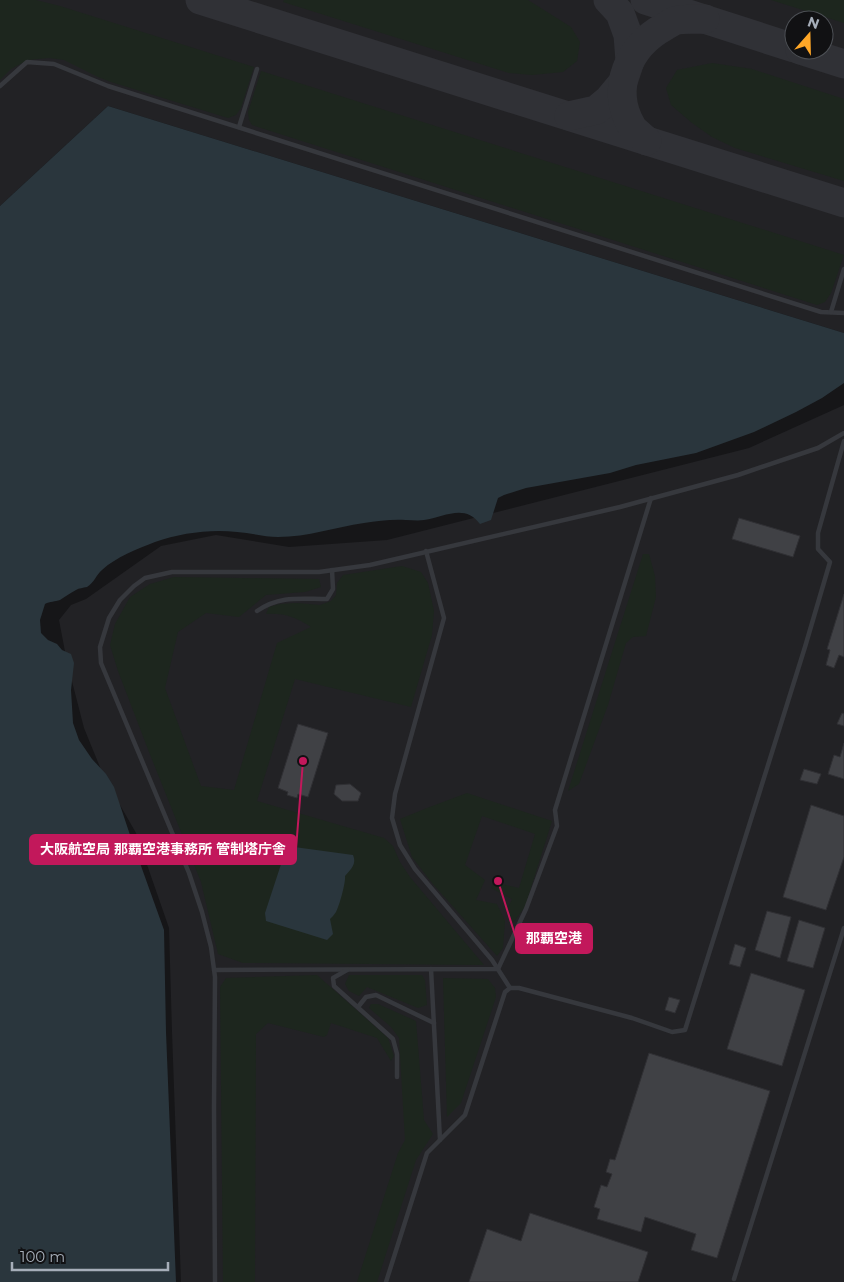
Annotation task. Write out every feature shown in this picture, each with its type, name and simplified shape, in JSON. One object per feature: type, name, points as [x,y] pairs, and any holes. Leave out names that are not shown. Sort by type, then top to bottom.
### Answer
[{"type":"lane","points":[[0,86],[27,62],[54,64],[108,86],[821,312],[844,313]]},
{"type":"lane","points":[[239,127],[257,69]]},
{"type":"lane","points":[[832,312],[844,269]]},
{"type":"lane","points":[[215,1282],[215,976],[211,947],[192,880],[101,663],[100,647],[109,618],[120,600],[145,578],[172,572],[309,572],[332,570],[370,564],[620,507],[738,475],[818,448],[844,433]]},
{"type":"lane","points":[[386,1282],[427,1153],[465,1115],[505,992],[510,988],[518,988],[632,1018],[672,1032],[685,1030],[800,666],[830,562],[818,549],[818,533],[844,441]]},
{"type":"lane","points":[[498,969],[526,909],[557,826],[555,810],[651,498]]},
{"type":"lane","points":[[426,551],[444,618],[395,794],[392,818],[400,845],[415,870],[492,960],[510,988]]},
{"type":"lane","points":[[257,611],[266,604],[284,599],[327,599],[333,589],[332,570]]},
{"type":"lane","points":[[734,1279],[844,928]]},
{"type":"lane","points":[[348,969],[333,978],[334,986],[393,1039],[397,1054],[397,1077]]},
{"type":"lane","points":[[431,969],[440,1140]]},
{"type":"lane","points":[[214,970],[498,969]]},
{"type":"lane","points":[[358,1007],[366,997],[376,995],[434,1023]]},
{"type":"shaded area","points":[[0,0],[844,0],[844,333],[108,106],[0,206]]},
{"type":"shaded area","points":[[0,0],[36,0],[60,6],[254,67],[241,108],[236,115],[228,118],[111,82],[64,60],[49,58],[28,60],[11,69],[0,80]]},
{"type":"shaded area","points":[[284,0],[528,0],[571,27],[580,42],[577,61],[563,72],[532,75],[509,73],[283,2]]},
{"type":"shaded area","points":[[771,0],[844,0],[844,23],[834,20],[834,10],[803,10]]},
{"type":"shaded area","points":[[712,63],[752,69],[844,99],[844,181],[735,148],[712,137],[671,105],[666,88],[677,70]]},
{"type":"shaded area","points":[[261,71],[844,255],[831,293],[825,302],[817,305],[252,125],[248,112]]},
{"type":"shaded area","points":[[108,106],[844,333],[844,383],[822,398],[754,432],[696,453],[636,465],[610,473],[526,488],[504,495],[498,498],[491,520],[480,524],[468,514],[454,513],[422,520],[369,522],[289,537],[273,537],[227,531],[185,534],[155,542],[127,554],[108,565],[87,587],[77,589],[60,600],[45,604],[40,620],[41,633],[48,640],[57,644],[62,650],[71,654],[74,663],[71,690],[73,723],[79,740],[114,787],[164,930],[176,1282],[0,1282],[0,206]]},
{"type":"shaded area","points":[[844,405],[844,1282],[181,1282],[169,928],[136,833],[104,777],[84,728],[67,662],[59,620],[71,605],[86,599],[161,546],[216,535],[289,547],[387,540],[749,448]]},
{"type":"shaded area","points":[[643,554],[649,554],[655,576],[656,597],[646,636],[633,637],[626,643],[608,705],[579,784],[568,791]]},
{"type":"shaded area","points":[[402,566],[421,572],[428,583],[434,611],[432,635],[411,707],[295,679],[257,801],[384,838],[393,846],[400,862],[410,877],[484,965],[243,963],[218,954],[201,882],[118,671],[110,645],[115,624],[130,597],[150,584],[174,577],[319,579],[321,587],[305,592],[266,595],[239,617],[206,613],[178,632],[165,688],[201,786],[234,790],[277,643],[311,627],[290,616],[266,614],[269,607],[297,603],[320,605],[331,601],[336,595],[337,583],[343,575]]},
{"type":"shaded area","points":[[467,793],[552,821],[525,907],[513,923],[508,908],[512,899],[491,888],[493,882],[519,888],[535,834],[482,816],[465,865],[485,880],[476,900],[497,904],[505,921],[503,948],[497,956],[432,883],[412,857],[400,819]]},
{"type":"shaded area","points":[[287,846],[353,855],[354,864],[345,876],[339,905],[330,919],[333,934],[327,940],[266,921],[265,913]]},
{"type":"shaded area","points":[[317,975],[388,1038],[394,1056],[391,1061],[377,1038],[331,1023],[327,1035],[324,1037],[268,1023],[256,1034],[255,1282],[223,1282],[220,987],[226,978]]},
{"type":"shaded area","points":[[349,975],[422,975],[425,980],[427,1005],[418,1008],[367,987],[359,996],[349,991],[345,984]]},
{"type":"shaded area","points":[[443,978],[488,979],[495,988],[496,997],[461,1103],[447,1117]]},
{"type":"shaded area","points":[[371,1004],[378,1004],[416,1021],[424,1120],[433,1134],[416,1160],[377,1282],[357,1282],[398,1153],[405,1140],[399,1038],[391,1027],[369,1008]]},
{"type":"building","points":[[739,518],[800,536],[793,557],[732,539]]},
{"type":"building","points":[[844,594],[844,657],[839,655],[834,668],[826,665],[830,650],[827,649]]},
{"type":"building","points":[[842,713],[844,714],[844,726],[837,724]]},
{"type":"building","points":[[298,724],[328,733],[308,797],[298,794],[297,798],[287,795],[288,792],[278,788]]},
{"type":"building","points":[[844,743],[844,779],[828,774],[834,755],[840,757]]},
{"type":"building","points":[[804,769],[821,774],[817,784],[800,780]]},
{"type":"building","points":[[350,784],[361,793],[358,801],[342,801],[334,794],[336,785]]},
{"type":"building","points":[[811,805],[844,816],[844,857],[826,910],[783,897]]},
{"type":"building","points":[[767,911],[791,917],[780,958],[755,950]]},
{"type":"building","points":[[799,920],[825,928],[813,968],[787,961]]},
{"type":"building","points":[[735,944],[746,948],[740,967],[729,964]]},
{"type":"building","points":[[751,973],[805,990],[782,1066],[727,1049]]},
{"type":"building","points":[[669,997],[680,1000],[675,1013],[665,1010]]},
{"type":"building","points":[[649,1053],[770,1091],[717,1258],[691,1250],[696,1234],[645,1217],[641,1232],[597,1219],[600,1209],[594,1207],[601,1185],[607,1187],[612,1174],[606,1172],[610,1159],[615,1160]]},
{"type":"building","points":[[530,1213],[648,1252],[638,1282],[469,1282],[487,1229],[521,1241]]},
{"type":"taxiway","points":[[200,0],[844,203]]},
{"type":"taxiway","points":[[569,116],[596,110],[608,100],[623,82],[630,61],[628,35],[620,13],[608,0]]},
{"type":"taxiway","points":[[645,0],[784,45]]},
{"type":"taxiway","points":[[647,141],[632,127],[625,111],[622,97],[626,69],[641,45],[665,26],[678,20],[705,19]]},
{"type":"taxiway","points":[[831,60],[844,64]]},
{"type":"place","name":"大阪航空局 那覇空港事務所 管制塔庁舎","points":[[303,761]]},
{"type":"place","name":"那覇空港","points":[[498,881]]}]
